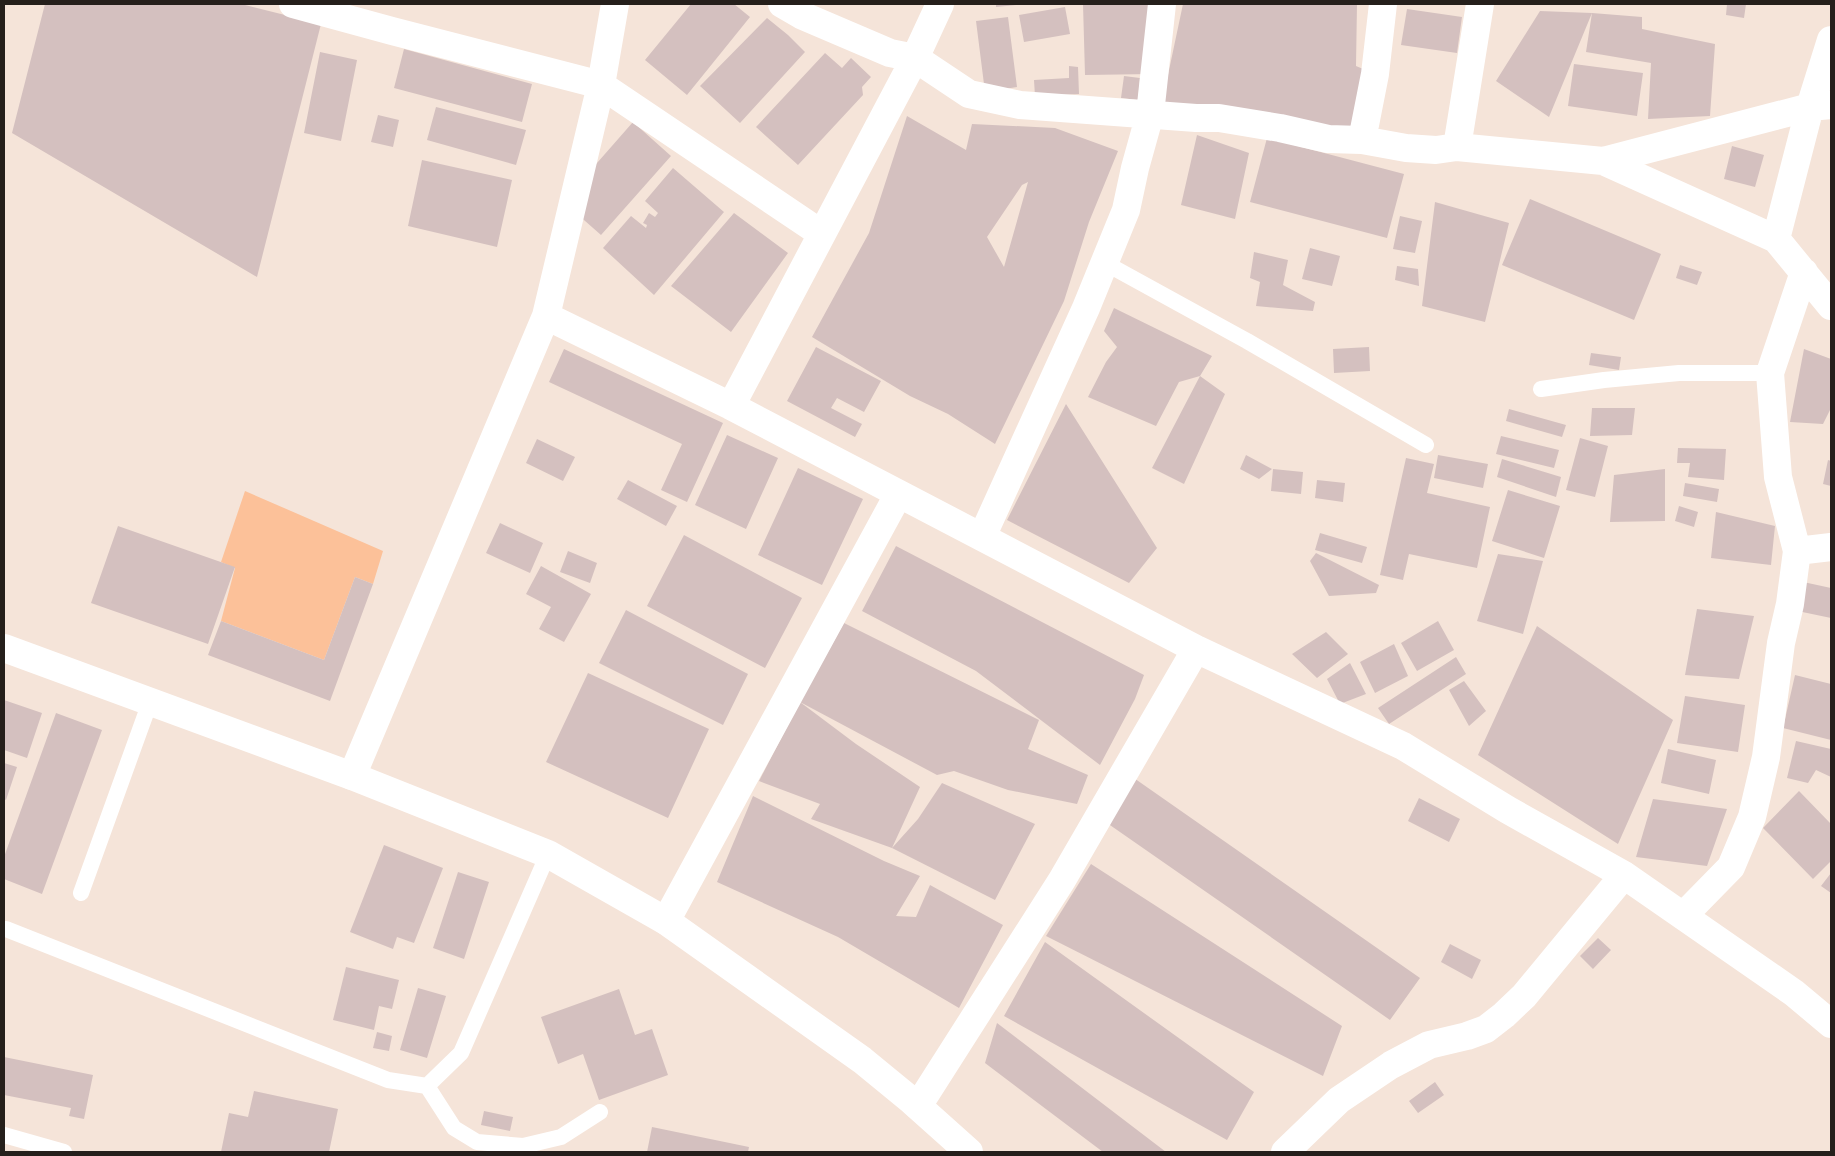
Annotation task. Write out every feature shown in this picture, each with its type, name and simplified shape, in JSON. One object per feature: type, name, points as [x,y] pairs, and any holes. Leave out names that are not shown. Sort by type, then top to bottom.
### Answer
[{"type":"main road","points":[[293,4],[601,85],[822,234]]},
{"type":"main road","points":[[352,776],[546,316],[601,85],[615,4]]},
{"type":"main road","points":[[782,4],[801,15],[864,43],[890,53],[915,58],[969,94],[1020,105],[1219,118],[1280,128],[1328,139],[1362,140],[1406,148],[1436,150],[1457,147],[1603,161],[1776,239],[1830,300]]},
{"type":"main road","points":[[731,406],[915,58],[940,4]]},
{"type":"main road","points":[[982,537],[1105,263],[1126,210],[1150,114],[1162,4]]},
{"type":"main road","points":[[1362,140],[1375,74],[1383,4]]},
{"type":"main road","points":[[1457,147],[1480,4]]},
{"type":"main road","points":[[1776,239],[1821,106],[1831,40]]},
{"type":"main road","points":[[1603,161],[1821,106]]},
{"type":"main road","points":[[1683,916],[1731,867],[1752,817],[1766,758],[1781,643],[1790,604],[1797,552],[1778,477],[1770,373],[1804,272]]},
{"type":"main road","points":[[546,316],[731,406],[898,495],[1196,649],[1403,746],[1508,810],[1624,875],[1794,993],[1831,1024]]},
{"type":"main road","points":[[666,922],[898,495]]},
{"type":"main road","points":[[1797,552],[1831,547]]},
{"type":"main road","points":[[4,648],[352,776],[548,854],[666,922],[862,1060],[918,1106],[969,1152]]},
{"type":"main road","points":[[918,1106],[1062,880],[1196,649]]},
{"type":"main road","points":[[1284,1152],[1339,1100],[1391,1065],[1430,1045],[1467,1036],[1486,1029],[1504,1015],[1524,996],[1624,875]]},
{"type":"lane","points":[[1105,263],[1255,346],[1426,445]]},
{"type":"lane","points":[[1541,389],[1604,380],[1679,373],[1770,373]]},
{"type":"lane","points":[[81,893],[150,702]]},
{"type":"lane","points":[[427,1086],[461,1053],[548,854]]},
{"type":"lane","points":[[6,929],[388,1080],[427,1086],[454,1128],[477,1142],[523,1146],[562,1137],[600,1112]]},
{"type":"lane","points":[[4,1135],[64,1152]]},
{"type":"shaded area","points":[[245,491],[383,551],[373,584],[355,577],[324,660],[221,621],[235,568],[221,562]]},
{"type":"building","points":[[45,4],[241,4],[321,24],[257,277],[12,133]]},
{"type":"building","points":[[691,4],[734,4],[750,17],[687,95],[645,60]]},
{"type":"building","points":[[996,4],[1016,4],[1016,5],[996,7]]},
{"type":"building","points":[[1083,4],[1152,4],[1153,74],[1085,75]]},
{"type":"building","points":[[1183,4],[1357,4],[1356,66],[1375,74],[1362,140],[1161,108]]},
{"type":"building","points":[[1727,4],[1746,4],[1744,18],[1726,15]]},
{"type":"building","points":[[1065,7],[1070,34],[1024,42],[1019,15]]},
{"type":"building","points":[[1407,9],[1462,17],[1457,53],[1401,45]]},
{"type":"building","points":[[1540,11],[1592,13],[1549,117],[1496,81]]},
{"type":"building","points":[[1592,13],[1642,17],[1642,29],[1715,44],[1710,116],[1648,119],[1651,63],[1586,52]]},
{"type":"building","points":[[1008,17],[1017,87],[985,92],[976,21]]},
{"type":"building","points":[[767,18],[805,52],[740,123],[700,86]]},
{"type":"building","points":[[404,49],[532,84],[522,122],[394,88]]},
{"type":"building","points":[[320,52],[357,60],[341,141],[304,133]]},
{"type":"building","points":[[825,53],[842,68],[851,58],[871,77],[862,87],[863,95],[798,165],[756,127]]},
{"type":"building","points":[[1574,64],[1643,73],[1637,116],[1568,106]]},
{"type":"building","points":[[1069,66],[1078,67],[1079,94],[1035,96],[1034,80],[1069,78]]},
{"type":"building","points":[[1124,76],[1140,78],[1138,100],[1121,98]]},
{"type":"building","points":[[436,107],[526,130],[516,165],[427,140]]},
{"type":"building","points":[[378,115],[399,120],[393,147],[371,142]]},
{"type":"building","points":[[907,116],[966,150],[972,124],[1055,128],[1118,151],[1089,222],[1064,301],[995,444],[948,414],[910,396],[812,337],[869,233]],"holes":[[[1028,182],[1004,267],[987,237],[1022,185]]]},
{"type":"building","points":[[633,122],[671,156],[601,235],[576,213],[590,171]]},
{"type":"building","points":[[1197,135],[1249,153],[1235,219],[1181,205]]},
{"type":"building","points":[[1267,138],[1404,174],[1387,238],[1250,202]]},
{"type":"building","points":[[1732,146],[1764,155],[1755,187],[1724,179]]},
{"type":"building","points":[[422,160],[512,180],[497,247],[408,226]]},
{"type":"building","points":[[673,168],[724,212],[654,295],[603,248],[631,216],[646,228],[647,225],[643,223],[649,213],[655,217],[658,213],[645,201]]},
{"type":"building","points":[[1530,199],[1661,254],[1634,320],[1502,265]]},
{"type":"building","points":[[1435,202],[1509,223],[1485,322],[1422,306]]},
{"type":"building","points":[[734,213],[788,253],[731,332],[671,286]]},
{"type":"building","points":[[1400,216],[1422,221],[1415,253],[1393,249]]},
{"type":"building","points":[[1310,248],[1340,256],[1332,286],[1302,279]]},
{"type":"building","points":[[1254,252],[1288,260],[1283,285],[1315,302],[1313,311],[1256,306],[1260,282],[1250,278]]},
{"type":"building","points":[[1680,265],[1702,272],[1697,285],[1676,278]]},
{"type":"building","points":[[1397,266],[1418,269],[1419,286],[1395,280]]},
{"type":"building","points":[[1114,308],[1212,356],[1200,376],[1179,382],[1156,426],[1088,397],[1106,362],[1117,347],[1104,331]]},
{"type":"building","points":[[816,347],[881,381],[864,412],[837,398],[831,408],[862,424],[855,437],[787,401]]},
{"type":"building","points":[[1369,347],[1370,371],[1334,373],[1333,349]]},
{"type":"building","points":[[564,349],[723,423],[687,502],[661,490],[682,444],[549,382]]},
{"type":"building","points":[[1804,349],[1831,359],[1831,408],[1823,424],[1790,422]]},
{"type":"building","points":[[1591,353],[1621,357],[1619,370],[1589,365]]},
{"type":"building","points":[[1200,376],[1225,394],[1184,484],[1152,468]]},
{"type":"building","points":[[1066,404],[1157,548],[1129,583],[1007,520]]},
{"type":"building","points":[[1592,408],[1635,408],[1632,435],[1590,436]]},
{"type":"building","points":[[1509,409],[1566,425],[1562,437],[1506,421]]},
{"type":"building","points":[[727,435],[778,458],[746,529],[695,505]]},
{"type":"building","points":[[1501,436],[1559,450],[1554,468],[1496,454]]},
{"type":"building","points":[[1580,438],[1608,446],[1595,497],[1566,490]]},
{"type":"building","points":[[537,439],[575,457],[563,481],[526,463]]},
{"type":"building","points":[[1678,448],[1726,449],[1724,480],[1688,477],[1690,463],[1677,463]]},
{"type":"building","points":[[1246,455],[1272,469],[1259,479],[1240,469]]},
{"type":"building","points":[[1438,455],[1488,464],[1483,488],[1434,478]]},
{"type":"building","points":[[1406,458],[1434,464],[1427,493],[1490,507],[1477,568],[1409,554],[1403,580],[1380,575]]},
{"type":"building","points":[[1502,459],[1561,477],[1556,497],[1497,477]]},
{"type":"building","points":[[1828,460],[1831,461],[1831,486],[1823,484]]},
{"type":"building","points":[[798,468],[863,499],[822,585],[758,555]]},
{"type":"building","points":[[1273,469],[1303,472],[1301,494],[1271,491]]},
{"type":"building","points":[[1665,469],[1665,521],[1610,522],[1614,475]]},
{"type":"building","points":[[628,480],[677,506],[666,526],[617,499]]},
{"type":"building","points":[[1317,480],[1345,483],[1343,502],[1315,498]]},
{"type":"building","points":[[1685,483],[1719,489],[1717,502],[1683,496]]},
{"type":"building","points":[[1508,490],[1560,506],[1544,558],[1492,541]]},
{"type":"building","points":[[1679,506],[1698,512],[1694,527],[1675,521]]},
{"type":"building","points":[[1716,512],[1775,526],[1771,565],[1711,558]]},
{"type":"building","points":[[500,523],[543,543],[530,573],[486,553]]},
{"type":"building","points":[[118,526],[235,567],[208,644],[91,603]]},
{"type":"building","points":[[1320,533],[1367,547],[1362,563],[1315,550]]},
{"type":"building","points":[[684,535],[802,598],[765,668],[647,606]]},
{"type":"building","points":[[896,546],[1144,675],[1135,699],[1100,765],[976,671],[862,611]]},
{"type":"building","points":[[568,551],[597,563],[590,583],[560,572]]},
{"type":"building","points":[[1316,553],[1379,585],[1376,593],[1329,596],[1310,561]]},
{"type":"building","points":[[1498,554],[1543,561],[1523,634],[1477,621]]},
{"type":"building","points":[[541,566],[591,594],[564,642],[539,629],[551,607],[526,594]]},
{"type":"building","points":[[355,577],[373,584],[330,701],[208,655],[221,621],[324,660]]},
{"type":"building","points":[[1794,580],[1831,588],[1831,618],[1788,609]]},
{"type":"building","points":[[1697,609],[1754,616],[1739,679],[1685,675]]},
{"type":"building","points":[[626,610],[748,674],[723,725],[599,663]]},
{"type":"building","points":[[1438,621],[1454,650],[1417,671],[1401,643]]},
{"type":"building","points":[[844,623],[1039,720],[1028,749],[1088,775],[1077,804],[1008,790],[954,771],[937,775],[800,702]]},
{"type":"building","points":[[1537,626],[1673,720],[1618,844],[1478,755]]},
{"type":"building","points":[[1326,632],[1348,654],[1317,678],[1292,654]]},
{"type":"building","points":[[1394,644],[1408,676],[1375,693],[1360,662]]},
{"type":"building","points":[[1456,657],[1466,674],[1389,724],[1378,708]]},
{"type":"building","points":[[1350,663],[1366,694],[1340,704],[1327,679]]},
{"type":"building","points":[[588,673],[709,729],[668,818],[546,762]]},
{"type":"building","points":[[1795,675],[1831,684],[1831,740],[1783,728]]},
{"type":"building","points":[[1464,681],[1486,711],[1469,726],[1449,690]]},
{"type":"building","points":[[1685,696],[1745,705],[1738,752],[1677,743]]},
{"type":"building","points":[[4,700],[42,713],[27,758],[4,750]]},
{"type":"building","points":[[800,702],[856,744],[920,787],[892,848],[811,819],[820,804],[759,781]]},
{"type":"building","points":[[56,713],[102,730],[42,894],[4,879],[4,857]]},
{"type":"building","points":[[1796,741],[1831,749],[1831,777],[1816,770],[1808,783],[1787,778]]},
{"type":"building","points":[[1668,749],[1716,760],[1709,794],[1661,783]]},
{"type":"building","points":[[4,763],[17,767],[6,800],[4,799]]},
{"type":"building","points":[[1131,776],[1420,978],[1390,1020],[1107,823]]},
{"type":"building","points":[[942,783],[1035,824],[995,900],[892,848],[918,819]]},
{"type":"building","points":[[1799,791],[1831,824],[1831,861],[1813,879],[1763,828]]},
{"type":"building","points":[[753,796],[884,861],[920,876],[896,916],[916,917],[930,885],[1003,925],[959,1008],[838,937],[717,882]]},
{"type":"building","points":[[1419,798],[1460,819],[1449,842],[1408,821]]},
{"type":"building","points":[[1653,799],[1727,809],[1707,866],[1636,857]]},
{"type":"building","points":[[384,845],[443,868],[414,943],[397,937],[393,949],[350,932]]},
{"type":"building","points":[[1091,864],[1342,1026],[1323,1076],[1046,936]]},
{"type":"building","points":[[458,872],[489,882],[464,959],[433,948]]},
{"type":"building","points":[[1831,873],[1831,893],[1821,886]]},
{"type":"building","points":[[1598,938],[1611,950],[1593,969],[1580,956]]},
{"type":"building","points":[[1045,942],[1254,1092],[1227,1140],[1004,1016]]},
{"type":"building","points":[[1450,944],[1481,960],[1472,979],[1441,962]]},
{"type":"building","points":[[346,967],[399,980],[392,1009],[379,1006],[374,1030],[333,1020]]},
{"type":"building","points":[[418,988],[446,996],[427,1058],[400,1050]]},
{"type":"building","points":[[619,989],[635,1035],[652,1029],[668,1075],[599,1100],[583,1054],[558,1064],[541,1017]]},
{"type":"building","points":[[997,1023],[1166,1152],[1103,1152],[985,1063]]},
{"type":"building","points":[[377,1032],[392,1036],[389,1051],[373,1048]]},
{"type":"building","points":[[4,1057],[93,1075],[84,1119],[69,1116],[71,1108],[4,1095]]},
{"type":"building","points":[[1435,1082],[1444,1095],[1418,1113],[1409,1101]]},
{"type":"building","points":[[254,1091],[338,1109],[329,1152],[221,1152],[229,1113],[248,1117]]},
{"type":"building","points":[[484,1111],[513,1117],[510,1131],[481,1125]]},
{"type":"building","points":[[652,1127],[749,1147],[748,1152],[647,1152]]}]
